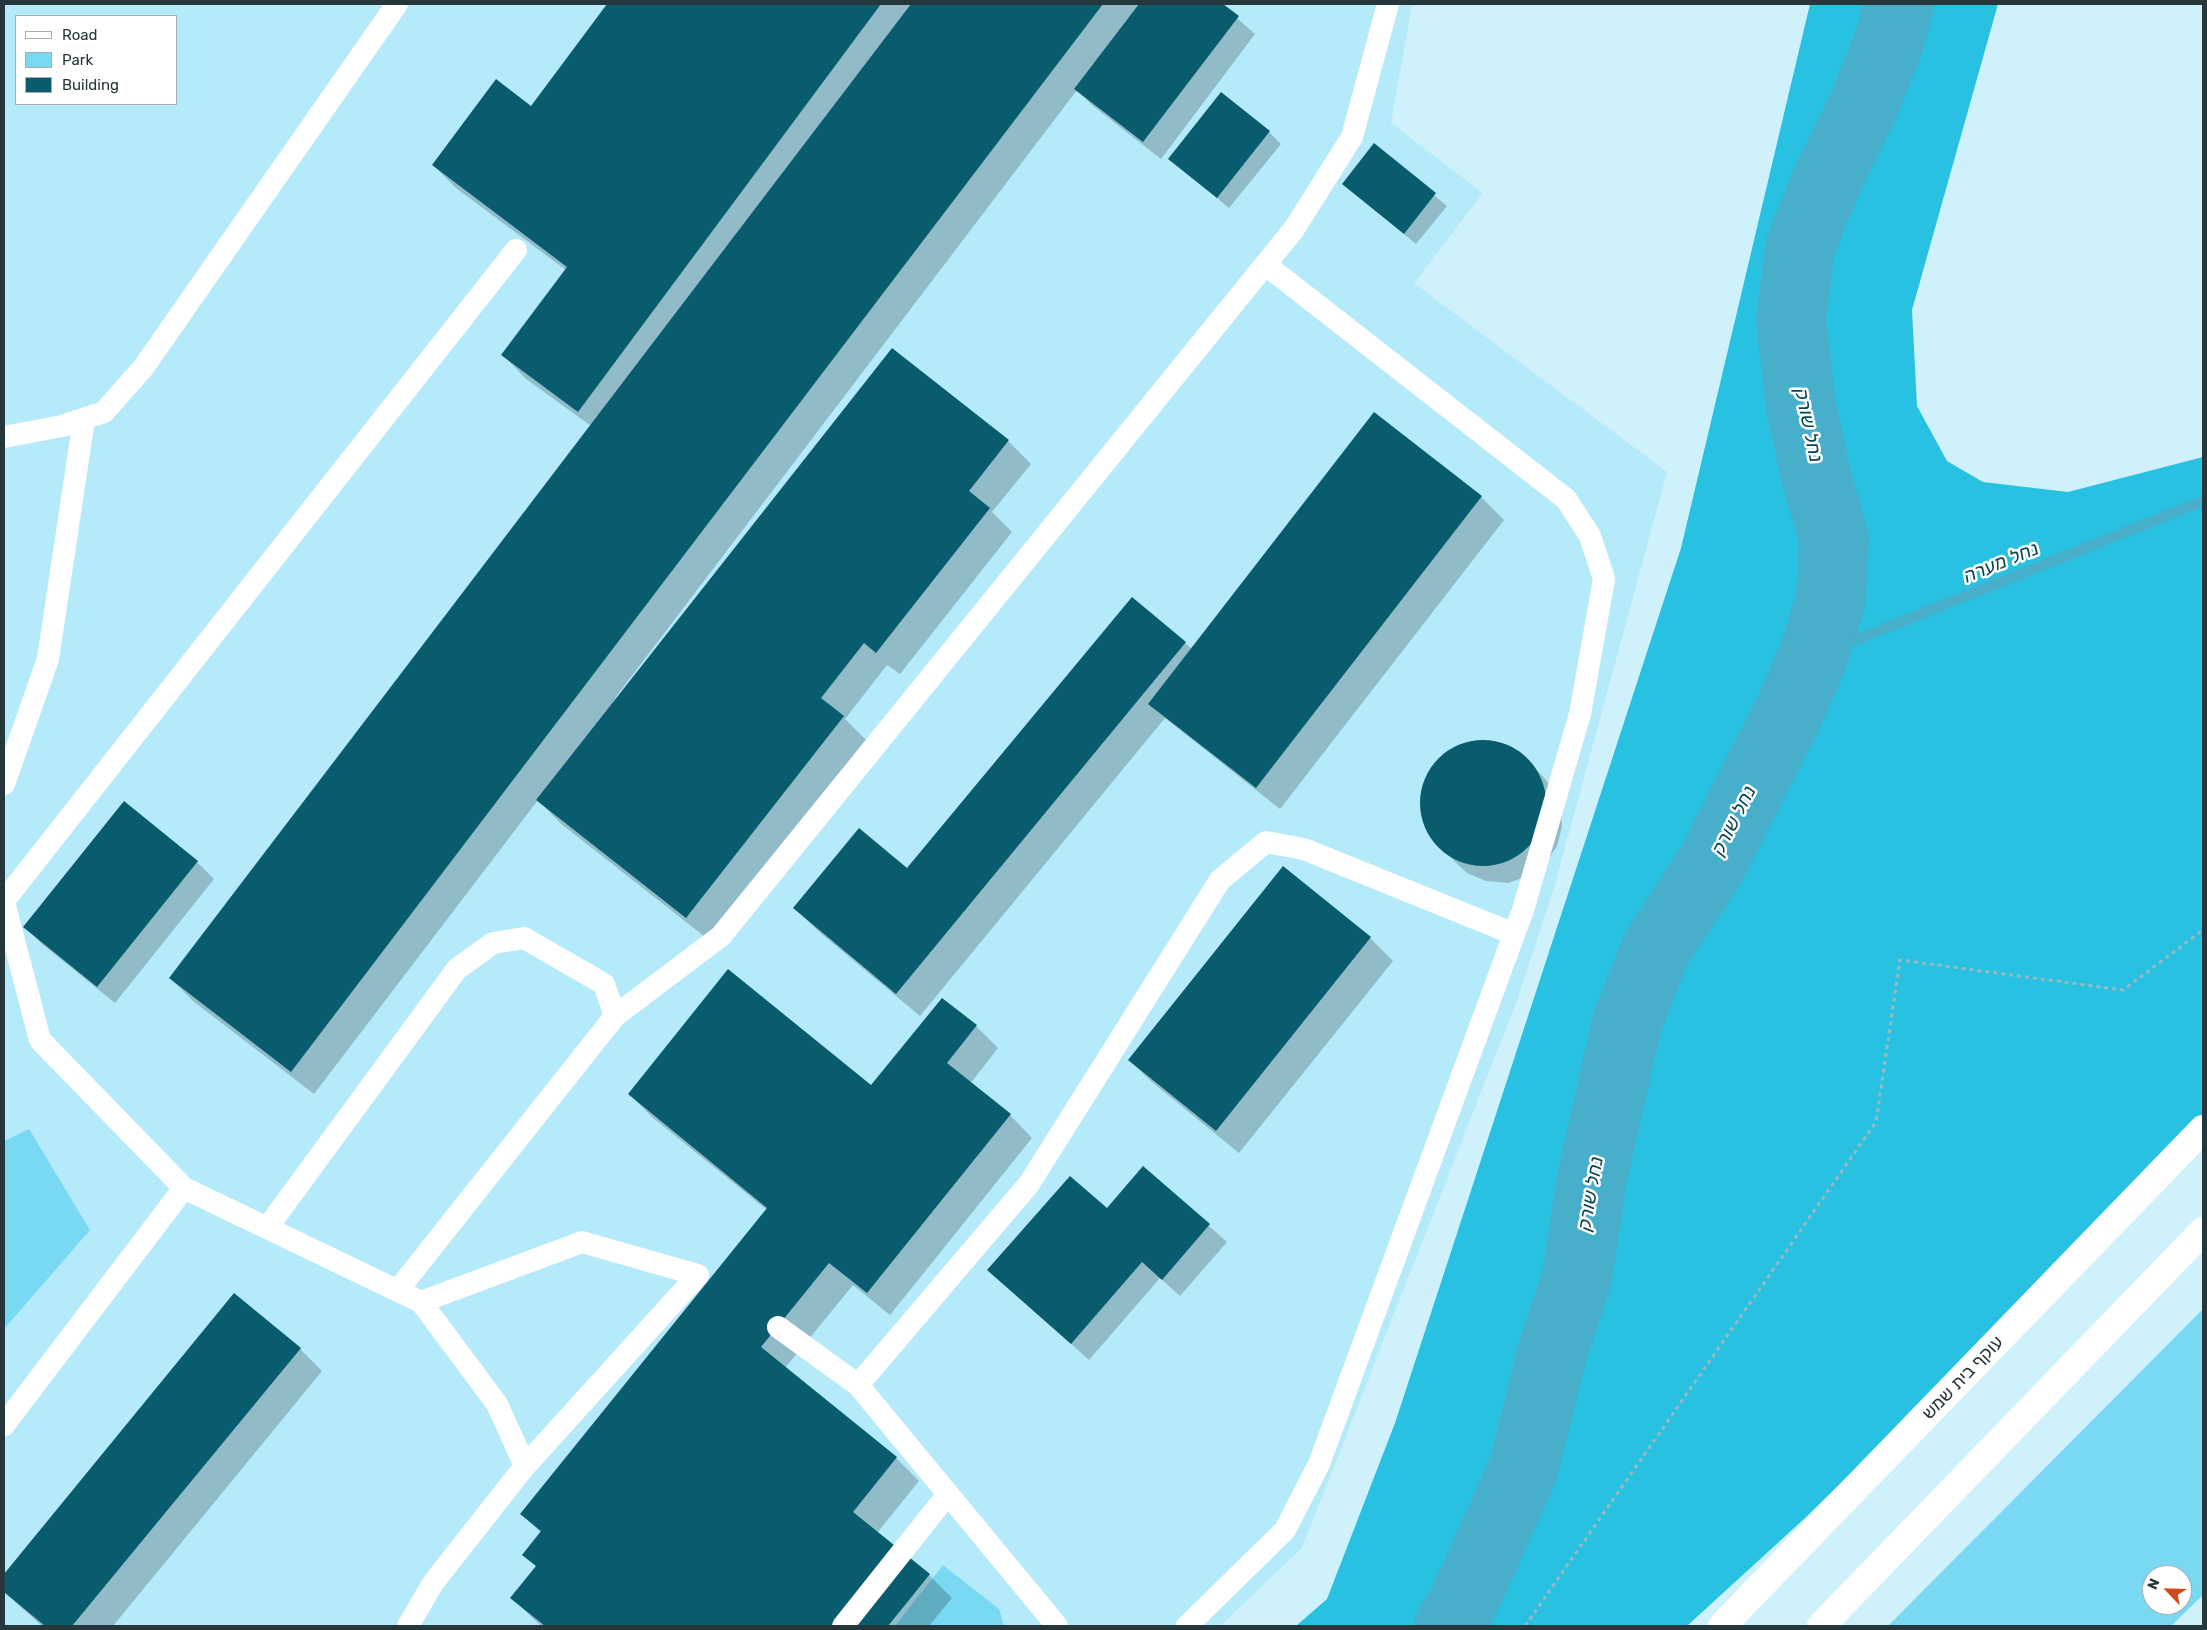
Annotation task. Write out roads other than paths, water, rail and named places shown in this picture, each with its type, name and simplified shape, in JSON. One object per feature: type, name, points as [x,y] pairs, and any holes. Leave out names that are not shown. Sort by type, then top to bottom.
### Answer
[{"type":"main road","name":"עוקף בית שמש","points":[[1722,1626],[2203,1129]]},
{"type":"main road","points":[[1821,1626],[2203,1231]]},
{"type":"lane","points":[[4,437],[62,426],[104,412],[143,368],[397,4]]},
{"type":"lane","points":[[398,1290],[615,1016],[721,936],[1294,229],[1352,137],[1388,4]]},
{"type":"lane","points":[[516,250],[4,901],[40,1040],[184,1188],[421,1302],[497,1404],[524,1466]]},
{"type":"lane","points":[[1187,1626],[1284,1530],[1319,1464],[1514,934],[1580,714],[1604,580],[1590,536],[1566,499],[1266,265]]},
{"type":"lane","points":[[4,784],[48,659],[84,419]]},
{"type":"lane","points":[[858,1385],[1029,1184],[1220,880],[1266,842],[1304,849],[1514,934]]},
{"type":"lane","points":[[267,1228],[457,969],[494,943],[524,938],[604,984],[615,1016]]},
{"type":"lane","points":[[4,1425],[184,1188]]},
{"type":"lane","points":[[408,1626],[433,1582],[524,1466],[698,1275],[582,1242],[421,1302]]},
{"type":"lane","points":[[778,1327],[858,1385],[1057,1626]]},
{"type":"lane","points":[[843,1626],[948,1494]]},
{"type":"waterway","name":"נחל שורק","points":[[1449,1626],[1460,1610],[1523,1470],[1552,1353],[1577,1278],[1592,1178],[1627,1023],[1655,951],[1711,865],[1788,714],[1813,657],[1831,600],[1834,540],[1816,475],[1801,406],[1791,320],[1800,247],[1827,180],[1864,105],[1890,39],[1899,4]]},
{"type":"waterway","name":"נחל מערה","points":[[1813,657],[2203,501]]}]
